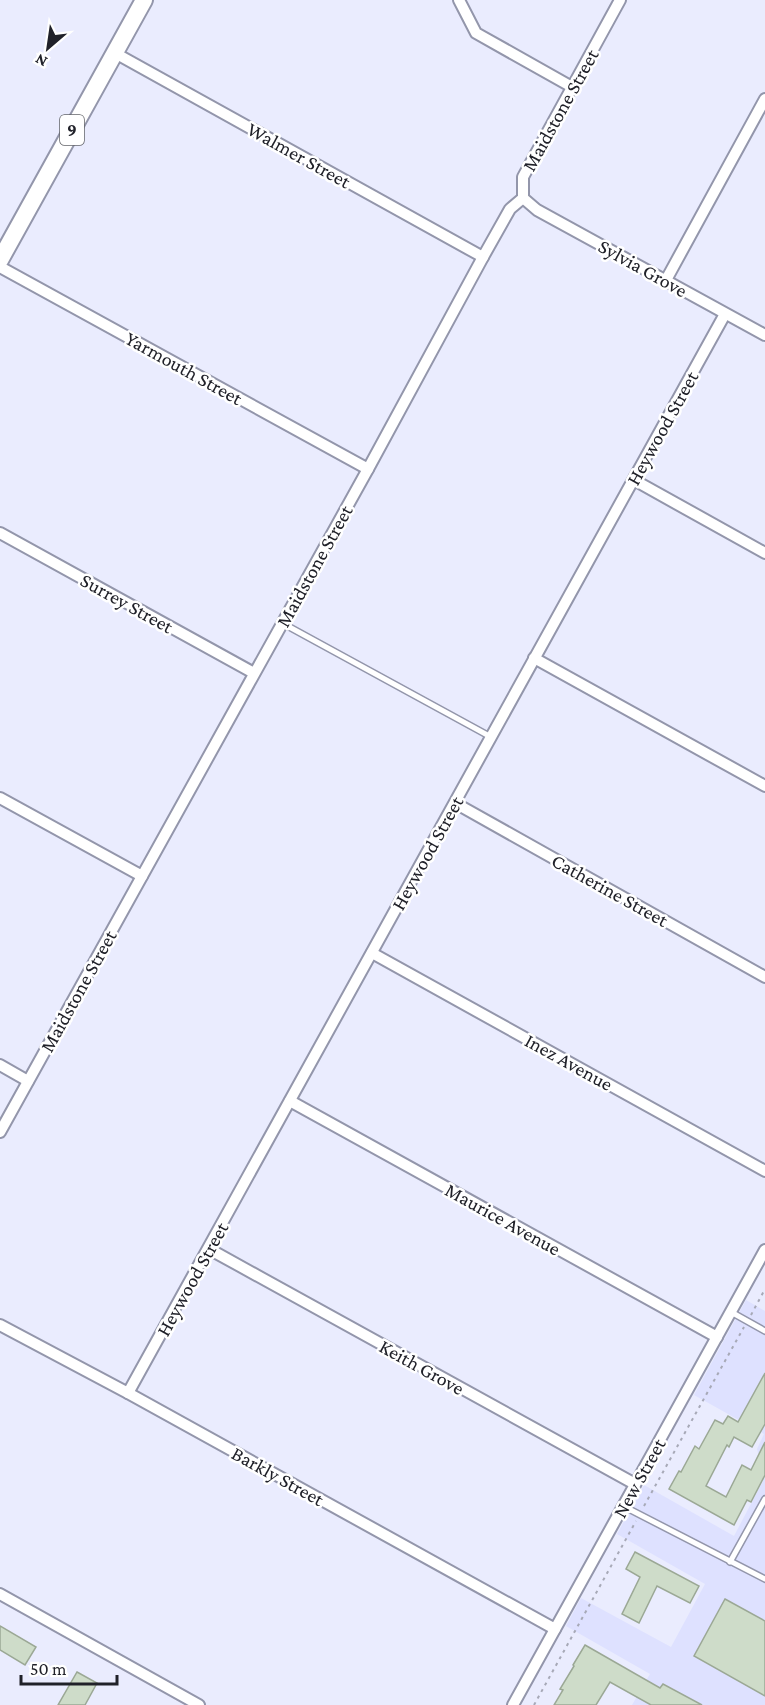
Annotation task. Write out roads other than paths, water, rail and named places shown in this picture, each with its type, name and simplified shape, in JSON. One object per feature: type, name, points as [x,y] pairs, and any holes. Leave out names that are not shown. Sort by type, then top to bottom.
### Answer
[{"type":"main road","name":"9","points":[[0,260],[144,0]]},
{"type":"street","points":[[459,0],[476,33],[572,87]]},
{"type":"street","name":"Maidstone Street","points":[[0,1132],[483,257],[510,209],[523,198],[523,177],[620,0]]},
{"type":"street","name":"Walmer Street","points":[[115,54],[483,257]]},
{"type":"street","points":[[666,280],[765,99]]},
{"type":"street","name":"Sylvia Grove","points":[[523,198],[537,210],[765,335]]},
{"type":"street","name":"Yarmouth Street","points":[[0,267],[368,469]]},
{"type":"street","name":"Heywood Street","points":[[128,1393],[725,314]]},
{"type":"street","points":[[634,480],[765,553]]},
{"type":"street","name":"Surrey Street","points":[[0,533],[254,673]]},
{"type":"street","points":[[534,658],[765,786]]},
{"type":"street","points":[[0,798],[142,876]]},
{"type":"street","name":"Catherine Street","points":[[454,803],[765,977]]},
{"type":"street","name":"Inez Avenue","points":[[372,953],[765,1171]]},
{"type":"street","points":[[0,1065],[28,1081]]},
{"type":"street","name":"Maurice Avenue","points":[[290,1101],[717,1337]]},
{"type":"street","name":"Keith Grove","points":[[209,1249],[635,1484]]},
{"type":"street","name":"New Street","points":[[513,1705],[765,1250]]},
{"type":"street","name":"Barkly Street","points":[[0,1325],[128,1393],[555,1629]]},
{"type":"street","points":[[0,1594],[200,1705]]},
{"type":"lane","points":[[282,623],[491,737]]},
{"type":"lane","points":[[731,1312],[765,1331]]},
{"type":"lane","points":[[730,1562],[765,1499]]},
{"type":"lane","points":[[623,1506],[765,1579]]}]
